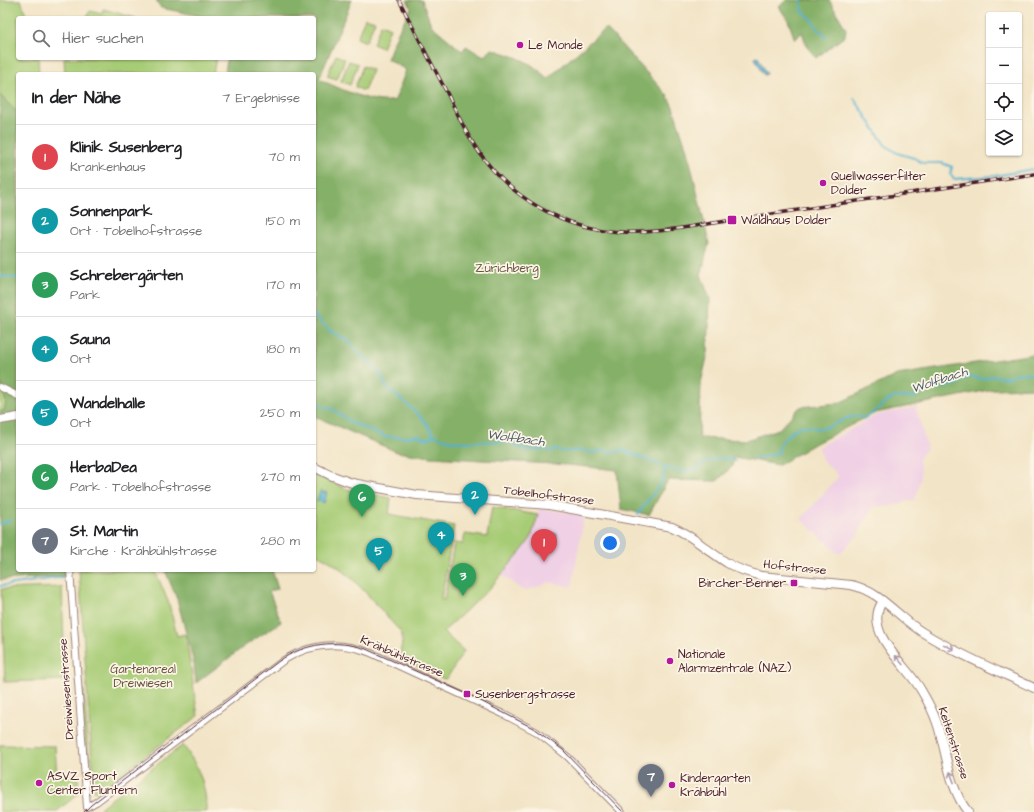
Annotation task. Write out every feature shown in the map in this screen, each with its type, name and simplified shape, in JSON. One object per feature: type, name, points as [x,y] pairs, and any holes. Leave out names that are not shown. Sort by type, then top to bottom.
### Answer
[{"type":"main road","points":[[0,420],[16,417]]},
{"type":"main road","name":"Tobelhofstrasse","points":[[316,468],[352,483],[417,495],[527,502],[640,521]]},
{"type":"main road","name":"Hofstrasse","points":[[640,521],[680,530],[729,564],[750,573],[761,576],[851,585],[865,589],[883,601]]},
{"type":"main road","points":[[883,601],[913,626],[937,641],[1034,688]]},
{"type":"main road","name":"Keltenstrasse","points":[[883,601],[878,607],[876,616],[880,635],[916,682],[927,701],[937,723],[950,773],[968,812]]},
{"type":"street","points":[[0,387],[16,395]]},
{"type":"street","name":"Dreiwiesenstrasse","points":[[70,572],[86,807]]},
{"type":"street","name":"Krähbühlstrasse","points":[[86,807],[96,802],[284,660],[307,649],[334,645],[350,646],[371,653],[532,729],[561,751],[622,812]]},
{"type":"shaded area","points":[[916,407],[927,448],[919,458],[921,477],[915,500],[889,507],[874,506],[857,536],[839,554],[801,519],[839,476],[823,461],[818,447],[877,415]]},
{"type":"shaded area","points":[[539,508],[584,515],[572,587],[547,582],[546,584],[524,591],[500,574],[523,549],[535,527]]},
{"type":"green space","points":[[0,0],[21,0],[26,16],[16,16],[16,60],[38,60],[39,72],[16,72],[16,111],[0,95]]},
{"type":"green space","name":"Zürichberg","points":[[156,0],[352,0],[319,79],[357,95],[378,101],[395,100],[406,70],[387,59],[398,32],[411,8],[407,0],[422,0],[431,25],[462,51],[466,46],[484,57],[492,49],[529,63],[547,79],[606,28],[667,95],[673,107],[688,153],[709,243],[701,275],[710,299],[708,353],[701,383],[699,438],[746,440],[779,429],[800,407],[839,403],[897,375],[1034,354],[1034,388],[994,389],[875,413],[816,443],[779,465],[734,457],[732,467],[717,481],[668,480],[649,515],[621,509],[617,470],[568,465],[431,457],[397,452],[316,417],[316,72],[225,72],[227,60],[316,60],[316,16],[200,16],[161,8]]},
{"type":"green space","points":[[786,0],[829,0],[846,29],[845,36],[816,58],[807,47],[802,32],[795,40],[788,20],[779,7]]},
{"type":"green space","points":[[103,9],[129,16],[87,16],[90,11],[102,14]]},
{"type":"green space","points":[[365,18],[375,21],[366,42],[357,38]]},
{"type":"green space","points":[[381,24],[390,28],[382,48],[373,44]]},
{"type":"green space","points":[[336,55],[345,59],[337,79],[327,76]]},
{"type":"green space","points":[[64,60],[216,60],[213,72],[65,72]]},
{"type":"green space","points":[[349,61],[358,64],[350,85],[341,81]]},
{"type":"green space","points":[[363,66],[372,70],[364,91],[355,87]]},
{"type":"green space","points":[[0,95],[16,111],[16,572],[67,572],[67,576],[0,580],[0,412],[4,411],[6,403],[2,385],[0,384]]},
{"type":"green space","points":[[0,384],[2,385],[6,403],[4,411],[0,412]]},
{"type":"green space","points":[[316,474],[346,489],[391,498],[389,514],[454,526],[441,599],[444,600],[454,543],[463,544],[465,534],[487,537],[492,507],[538,515],[531,538],[523,549],[490,588],[443,632],[464,651],[447,678],[444,679],[401,659],[401,632],[350,577],[327,559],[316,554]]},
{"type":"green space","name":"Gartenareal Dreiwiesen","points":[[79,572],[156,572],[169,604],[177,636],[185,634],[198,716],[98,792],[94,791]]},
{"type":"green space","points":[[166,572],[273,572],[278,589],[269,591],[281,622],[246,645],[196,683],[194,663],[177,599]]},
{"type":"green space","points":[[62,587],[65,680],[5,682],[1,589]]},
{"type":"green space","points":[[80,687],[84,690],[90,784],[87,784]]},
{"type":"green space","name":"ASVZ Sport Center Fluntern","points":[[0,745],[55,746],[57,776],[78,775],[78,794],[56,812],[0,812]]},
{"type":"green space","points":[[183,745],[197,769],[203,785],[206,812],[98,812],[102,806]]},
{"type":"water","points":[[758,57],[767,74],[764,75],[755,58]]},
{"type":"water","points":[[320,491],[327,493],[324,503],[317,501]]},
{"type":"water","points":[[552,533],[557,534],[555,545],[550,544]]},
{"type":"waterway","points":[[801,0],[803,12],[812,19],[817,29],[822,32],[826,38]]},
{"type":"waterway","points":[[854,98],[885,145],[897,153],[914,158],[923,163],[942,163],[952,167],[950,174],[954,179],[994,176],[1034,169]]},
{"type":"waterway","points":[[0,276],[16,278]]},
{"type":"waterway","name":"Wolfbach","points":[[316,316],[331,332],[348,340],[362,357],[367,359],[381,375],[386,387],[417,413],[428,425],[431,432],[440,437],[459,442],[490,441],[510,443],[527,450],[543,449],[552,451],[557,449],[565,452],[583,450],[593,453],[600,450],[611,452],[623,450],[667,468],[683,471],[697,469],[704,463],[714,459],[730,459],[735,461]]},
{"type":"waterway","name":"Wolfbach","points":[[753,459],[778,453],[781,444],[788,435],[801,426],[821,429],[848,418],[865,418],[891,399],[897,397],[914,398],[919,393],[955,385],[971,376],[981,379],[995,376],[1005,378],[1019,373],[1034,374]]},
{"type":"waterway","points":[[316,402],[328,409],[331,408],[352,423],[386,437],[408,437],[416,435],[427,439],[435,435]]},
{"type":"waterway","points":[[638,514],[661,483],[666,468]]},
{"type":"waterway","points":[[0,524],[11,520]]},
{"type":"waterway","points":[[0,586],[63,577]]},
{"type":"tram line","points":[[84,812],[91,805],[279,661],[299,650],[321,644],[343,644],[366,649],[467,694],[533,728],[563,750],[623,812]]},
{"type":"railway","points":[[399,0],[474,145],[492,169],[523,197],[560,218],[600,230],[648,232],[726,221]]},
{"type":"railway","points":[[752,217],[1034,174]]},
{"type":"place","name":"Le Monde","points":[[520,45]]},
{"type":"place","name":"Quellwasserfilter Dolder","points":[[823,183]]},
{"type":"place","name":"Waldhaus Dolder","points":[[732,220]]},
{"type":"place","name":"Sonnenpark","points":[[475,515]]},
{"type":"place","name":"HerbaDea","points":[[362,517]]},
{"type":"place","name":"Sauna","points":[[441,555]]},
{"type":"place","name":"Klinik Susenberg","points":[[544,562]]},
{"type":"place","name":"Wandelhalle","points":[[379,571]]},
{"type":"place","name":"Bircher-Benner","points":[[794,583]]},
{"type":"place","name":"Schrebergärten","points":[[463,596]]},
{"type":"place","name":"Nationale Alarmzentrale (NAZ)","points":[[670,661]]},
{"type":"place","name":"Susenbergstrasse","points":[[467,694]]},
{"type":"place","name":"ASVZ Sport Center Fluntern","points":[[39,783]]},
{"type":"place","name":"Kindergarten Krähbühl","points":[[672,785]]},
{"type":"place","name":"St. Martin","points":[[651,797]]}]
